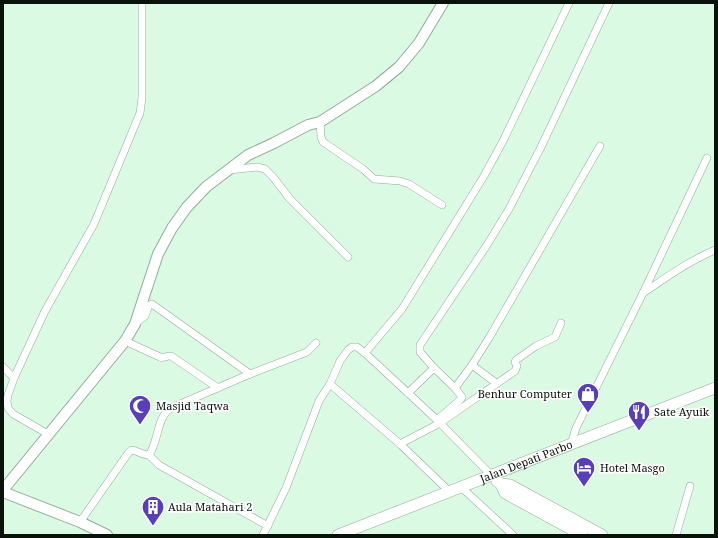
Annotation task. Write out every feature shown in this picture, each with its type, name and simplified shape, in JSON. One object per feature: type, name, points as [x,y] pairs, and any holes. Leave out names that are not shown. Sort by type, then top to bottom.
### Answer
[{"type":"main road","name":"Jalan Depati Parbo","points":[[338,535],[715,388]]},
{"type":"main road","points":[[491,475],[501,484],[505,493],[581,532],[602,535]]},
{"type":"street","points":[[48,434],[13,414],[8,408],[7,401],[14,378],[49,303],[94,224],[140,113],[142,97],[142,3]]},
{"type":"street","points":[[107,535],[80,522],[3,491],[125,341],[135,324],[158,254],[172,228],[187,207],[206,187],[226,170],[248,155],[308,125],[320,122],[376,86],[399,67],[419,44],[443,3]]},
{"type":"street","points":[[365,353],[402,310],[484,176],[503,142],[568,3]]},
{"type":"street","points":[[438,421],[462,399],[461,395],[455,388],[420,352],[420,345],[509,209],[541,147],[609,3]]},
{"type":"street","points":[[320,122],[321,137],[323,142],[363,169],[374,179],[400,181],[409,184],[442,205]]},
{"type":"street","points":[[455,388],[489,338],[600,146]]},
{"type":"street","points":[[571,444],[576,428],[643,293],[707,158]]},
{"type":"street","points":[[226,170],[257,168],[265,169],[290,199],[348,257]]},
{"type":"street","points":[[643,293],[699,256],[715,250]]},
{"type":"street","points":[[135,324],[145,316],[149,305],[152,304],[250,374]]},
{"type":"street","points":[[397,442],[438,421],[494,382],[515,371],[518,359],[536,346],[555,337],[561,323]]},
{"type":"street","points":[[125,341],[162,358],[171,356],[218,388]]},
{"type":"street","points":[[149,455],[162,418],[171,408],[250,374],[307,352],[316,343]]},
{"type":"street","points":[[264,535],[286,488],[319,401],[330,384],[340,362],[348,350],[352,347],[357,347],[365,353],[438,421],[491,475]]},
{"type":"street","points":[[472,365],[494,382]]},
{"type":"street","points":[[3,367],[14,378]]},
{"type":"street","points":[[408,393],[434,368]]},
{"type":"street","points":[[330,384],[397,442],[450,492]]},
{"type":"street","points":[[80,522],[129,452],[135,450],[149,455],[159,465],[268,526]]},
{"type":"street","points":[[676,535],[690,486]]},
{"type":"street","points":[[461,487],[513,535]]},
{"type":"place","name":"Benhur Computer","points":[[588,414]]},
{"type":"place","name":"Masjid Taqwa","points":[[140,426]]},
{"type":"place","name":"Sate Ayuik","points":[[639,432]]},
{"type":"place","name":"Hotel Masgo","points":[[584,488]]},
{"type":"place","name":"Aula Matahari 2","points":[[153,526]]}]
